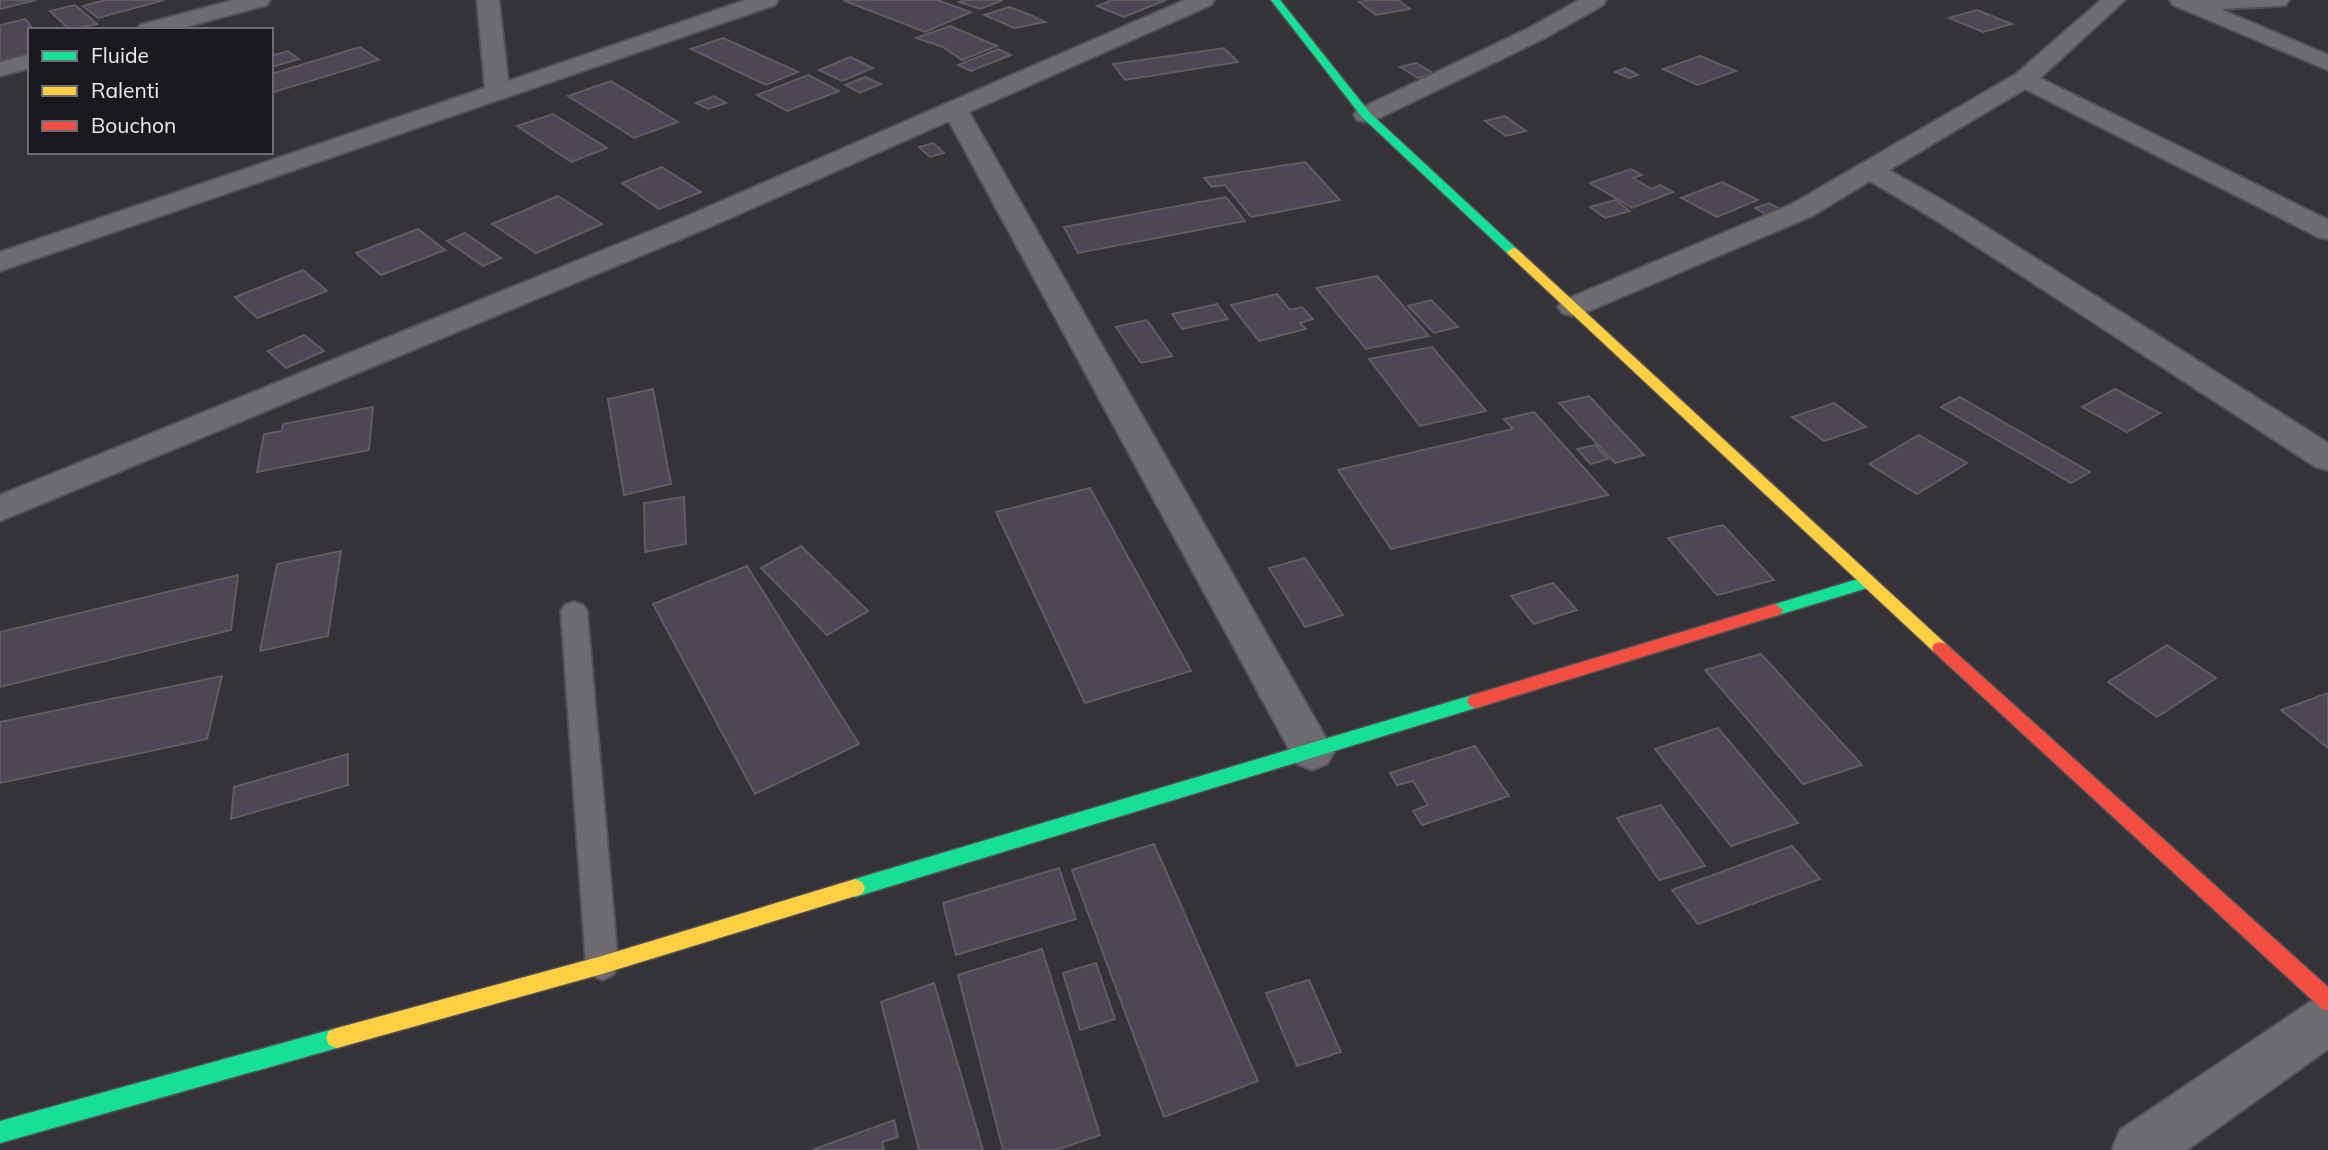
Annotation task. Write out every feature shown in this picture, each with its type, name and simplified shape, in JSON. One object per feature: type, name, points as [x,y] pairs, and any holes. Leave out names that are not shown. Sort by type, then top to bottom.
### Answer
[{"type":"street","points":[[155,28],[259,0]]},
{"type":"street","points":[[488,0],[496,93]]},
{"type":"street","points":[[0,262],[767,0]]},
{"type":"street","points":[[0,509],[695,223],[1203,0]]},
{"type":"street","points":[[1275,0],[1366,116],[1868,582],[2328,1001]]},
{"type":"street","points":[[1366,116],[1537,33],[1595,0]]},
{"type":"street","points":[[1573,307],[1802,210],[2024,79],[2114,0]]},
{"type":"street","points":[[2186,2],[2278,0]]},
{"type":"street","points":[[2186,2],[2328,63]]},
{"type":"street","points":[[0,69],[28,62]]},
{"type":"street","points":[[2024,79],[2328,231]]},
{"type":"street","points":[[956,110],[1312,752]]},
{"type":"street","points":[[1870,170],[1946,214],[2328,459]]},
{"type":"street","points":[[0,1132],[602,965],[1868,582]]},
{"type":"street","points":[[2140,1150],[2328,1019]]},
{"type":"lane","points":[[574,611],[602,965]]},
{"type":"building","points":[[0,0],[36,0],[0,9]]},
{"type":"building","points":[[105,0],[164,0],[98,18],[83,6]]},
{"type":"building","points":[[937,0],[971,12],[925,32],[845,1]]},
{"type":"building","points":[[1003,0],[980,9],[959,2]]},
{"type":"building","points":[[1112,0],[1166,0],[1124,17],[1097,6]]},
{"type":"building","points":[[1398,0],[1410,9],[1376,15],[1359,2]]},
{"type":"building","points":[[75,5],[97,24],[68,28],[50,11]]},
{"type":"building","points":[[1009,7],[1045,22],[1014,28],[984,15]]},
{"type":"building","points":[[1977,10],[2012,24],[1983,32],[1949,18]]},
{"type":"building","points":[[25,19],[32,28],[28,28],[28,54],[0,61],[0,25]]},
{"type":"building","points":[[950,26],[997,46],[962,60],[943,47],[916,38]]},
{"type":"building","points":[[723,38],[798,72],[766,85],[691,49]]},
{"type":"building","points":[[360,47],[379,60],[273,92],[273,73]]},
{"type":"building","points":[[1224,48],[1238,62],[1125,80],[1113,64]]},
{"type":"building","points":[[998,49],[1011,55],[971,71],[958,65]]},
{"type":"building","points":[[288,51],[299,59],[273,66],[273,55]]},
{"type":"building","points":[[1700,56],[1736,71],[1698,85],[1663,69]]},
{"type":"building","points":[[850,57],[873,68],[842,81],[819,70]]},
{"type":"building","points":[[1416,63],[1433,73],[1418,78],[1400,67]]},
{"type":"building","points":[[1625,68],[1638,75],[1629,78],[1615,72]]},
{"type":"building","points":[[808,75],[839,91],[787,111],[757,95]]},
{"type":"building","points":[[865,77],[881,84],[860,93],[845,85]]},
{"type":"building","points":[[611,81],[678,122],[634,138],[568,96]]},
{"type":"building","points":[[714,96],[726,103],[708,109],[696,103]]},
{"type":"building","points":[[553,114],[607,148],[571,162],[517,126]]},
{"type":"building","points":[[1505,116],[1526,131],[1506,136],[1485,121]]},
{"type":"building","points":[[933,143],[944,153],[930,157],[919,147]]},
{"type":"building","points":[[1305,162],[1340,200],[1251,217],[1225,185],[1212,187],[1204,178]]},
{"type":"building","points":[[662,167],[701,192],[659,209],[622,183]]},
{"type":"building","points":[[1631,169],[1642,175],[1633,178],[1652,189],[1660,185],[1673,192],[1632,208],[1590,183]]},
{"type":"building","points":[[1722,182],[1758,200],[1717,217],[1681,198]]},
{"type":"building","points":[[558,196],[602,224],[536,253],[492,224]]},
{"type":"building","points":[[1226,197],[1245,221],[1078,253],[1064,227]]},
{"type":"building","points":[[1615,200],[1630,211],[1605,218],[1590,207]]},
{"type":"building","points":[[1769,203],[1785,212],[1770,217],[1755,208]]},
{"type":"building","points":[[418,229],[445,250],[381,275],[356,253]]},
{"type":"building","points":[[465,233],[501,258],[483,266],[447,241]]},
{"type":"building","points":[[303,270],[327,291],[257,318],[235,297]]},
{"type":"building","points":[[1377,276],[1429,336],[1366,349],[1316,288]]},
{"type":"building","points":[[1277,294],[1290,310],[1302,307],[1313,319],[1300,323],[1306,329],[1259,341],[1231,305]]},
{"type":"building","points":[[1431,300],[1458,327],[1434,333],[1408,306]]},
{"type":"building","points":[[1217,304],[1228,319],[1182,329],[1172,314]]},
{"type":"building","points":[[1147,320],[1172,356],[1141,363],[1116,327]]},
{"type":"building","points":[[304,335],[324,351],[286,368],[268,351]]},
{"type":"building","points":[[1432,347],[1486,411],[1420,426],[1369,359]]},
{"type":"building","points":[[653,389],[671,484],[624,495],[608,399]]},
{"type":"building","points":[[2115,389],[2160,413],[2127,432],[2082,407]]},
{"type":"building","points":[[1589,396],[1644,455],[1615,463],[1559,403]]},
{"type":"building","points":[[1960,397],[2090,472],[2071,483],[1941,407]]},
{"type":"building","points":[[1834,403],[1866,427],[1824,441],[1792,417]]},
{"type":"building","points":[[373,407],[369,450],[257,472],[264,434],[282,431],[283,424]]},
{"type":"building","points":[[1534,412],[1608,495],[1391,549],[1338,470],[1513,429],[1504,419]]},
{"type":"building","points":[[1919,435],[1967,463],[1917,494],[1869,464]]},
{"type":"building","points":[[1595,445],[1608,459],[1591,464],[1577,449]]},
{"type":"building","points":[[1090,488],[1191,671],[1085,703],[996,512]]},
{"type":"building","points":[[684,497],[686,544],[645,552],[644,503]]},
{"type":"building","points":[[1723,525],[1774,580],[1717,595],[1668,538]]},
{"type":"building","points":[[801,546],[868,611],[827,635],[761,568]]},
{"type":"building","points":[[341,551],[328,636],[260,651],[277,564]]},
{"type":"building","points":[[1305,558],[1343,615],[1305,627],[1269,568]]},
{"type":"building","points":[[747,566],[859,744],[755,794],[653,604]]},
{"type":"building","points":[[238,575],[231,630],[0,687],[0,632]]},
{"type":"building","points":[[1553,583],[1577,610],[1534,624],[1511,596]]},
{"type":"building","points":[[2167,645],[2216,678],[2157,717],[2108,682]]},
{"type":"building","points":[[1761,654],[1862,765],[1803,784],[1705,670]]},
{"type":"building","points":[[222,676],[207,739],[0,783],[0,722]]},
{"type":"building","points":[[2328,693],[2328,748],[2281,710]]},
{"type":"building","points":[[1718,728],[1798,823],[1731,846],[1655,749]]},
{"type":"building","points":[[1475,746],[1509,796],[1422,825],[1413,811],[1428,805],[1413,781],[1397,785],[1390,773]]},
{"type":"building","points":[[348,754],[348,785],[231,819],[234,787]]},
{"type":"building","points":[[1661,805],[1705,866],[1659,880],[1617,818]]},
{"type":"building","points":[[1154,844],[1258,1081],[1164,1117],[1072,870]]},
{"type":"building","points":[[1792,846],[1820,879],[1698,924],[1672,890]]},
{"type":"building","points":[[1059,868],[1076,919],[956,955],[943,903]]},
{"type":"building","points":[[1042,949],[1100,1135],[1056,1150],[1003,1150],[958,975]]},
{"type":"building","points":[[1096,963],[1115,1019],[1080,1030],[1063,973]]},
{"type":"building","points":[[1309,980],[1341,1052],[1297,1066],[1266,993]]},
{"type":"building","points":[[934,983],[983,1150],[919,1150],[881,1002]]},
{"type":"building","points":[[894,1120],[898,1137],[882,1142],[884,1150],[812,1150]]},
{"type":"traffic: fast","points":[[1275,0],[1366,115],[1513,252]]},
{"type":"traffic: fast","points":[[1775,610],[1868,582]]},
{"type":"traffic: fast","points":[[855,888],[1476,701]]},
{"type":"traffic: fast","points":[[0,1132],[337,1038]]},
{"type":"traffic: slow","points":[[1513,252],[1940,648]]},
{"type":"traffic: slow","points":[[337,1038],[602,965],[855,888]]},
{"type":"traffic: jam","points":[[1476,701],[1775,610]]},
{"type":"traffic: jam","points":[[1940,648],[2328,1001]]}]
